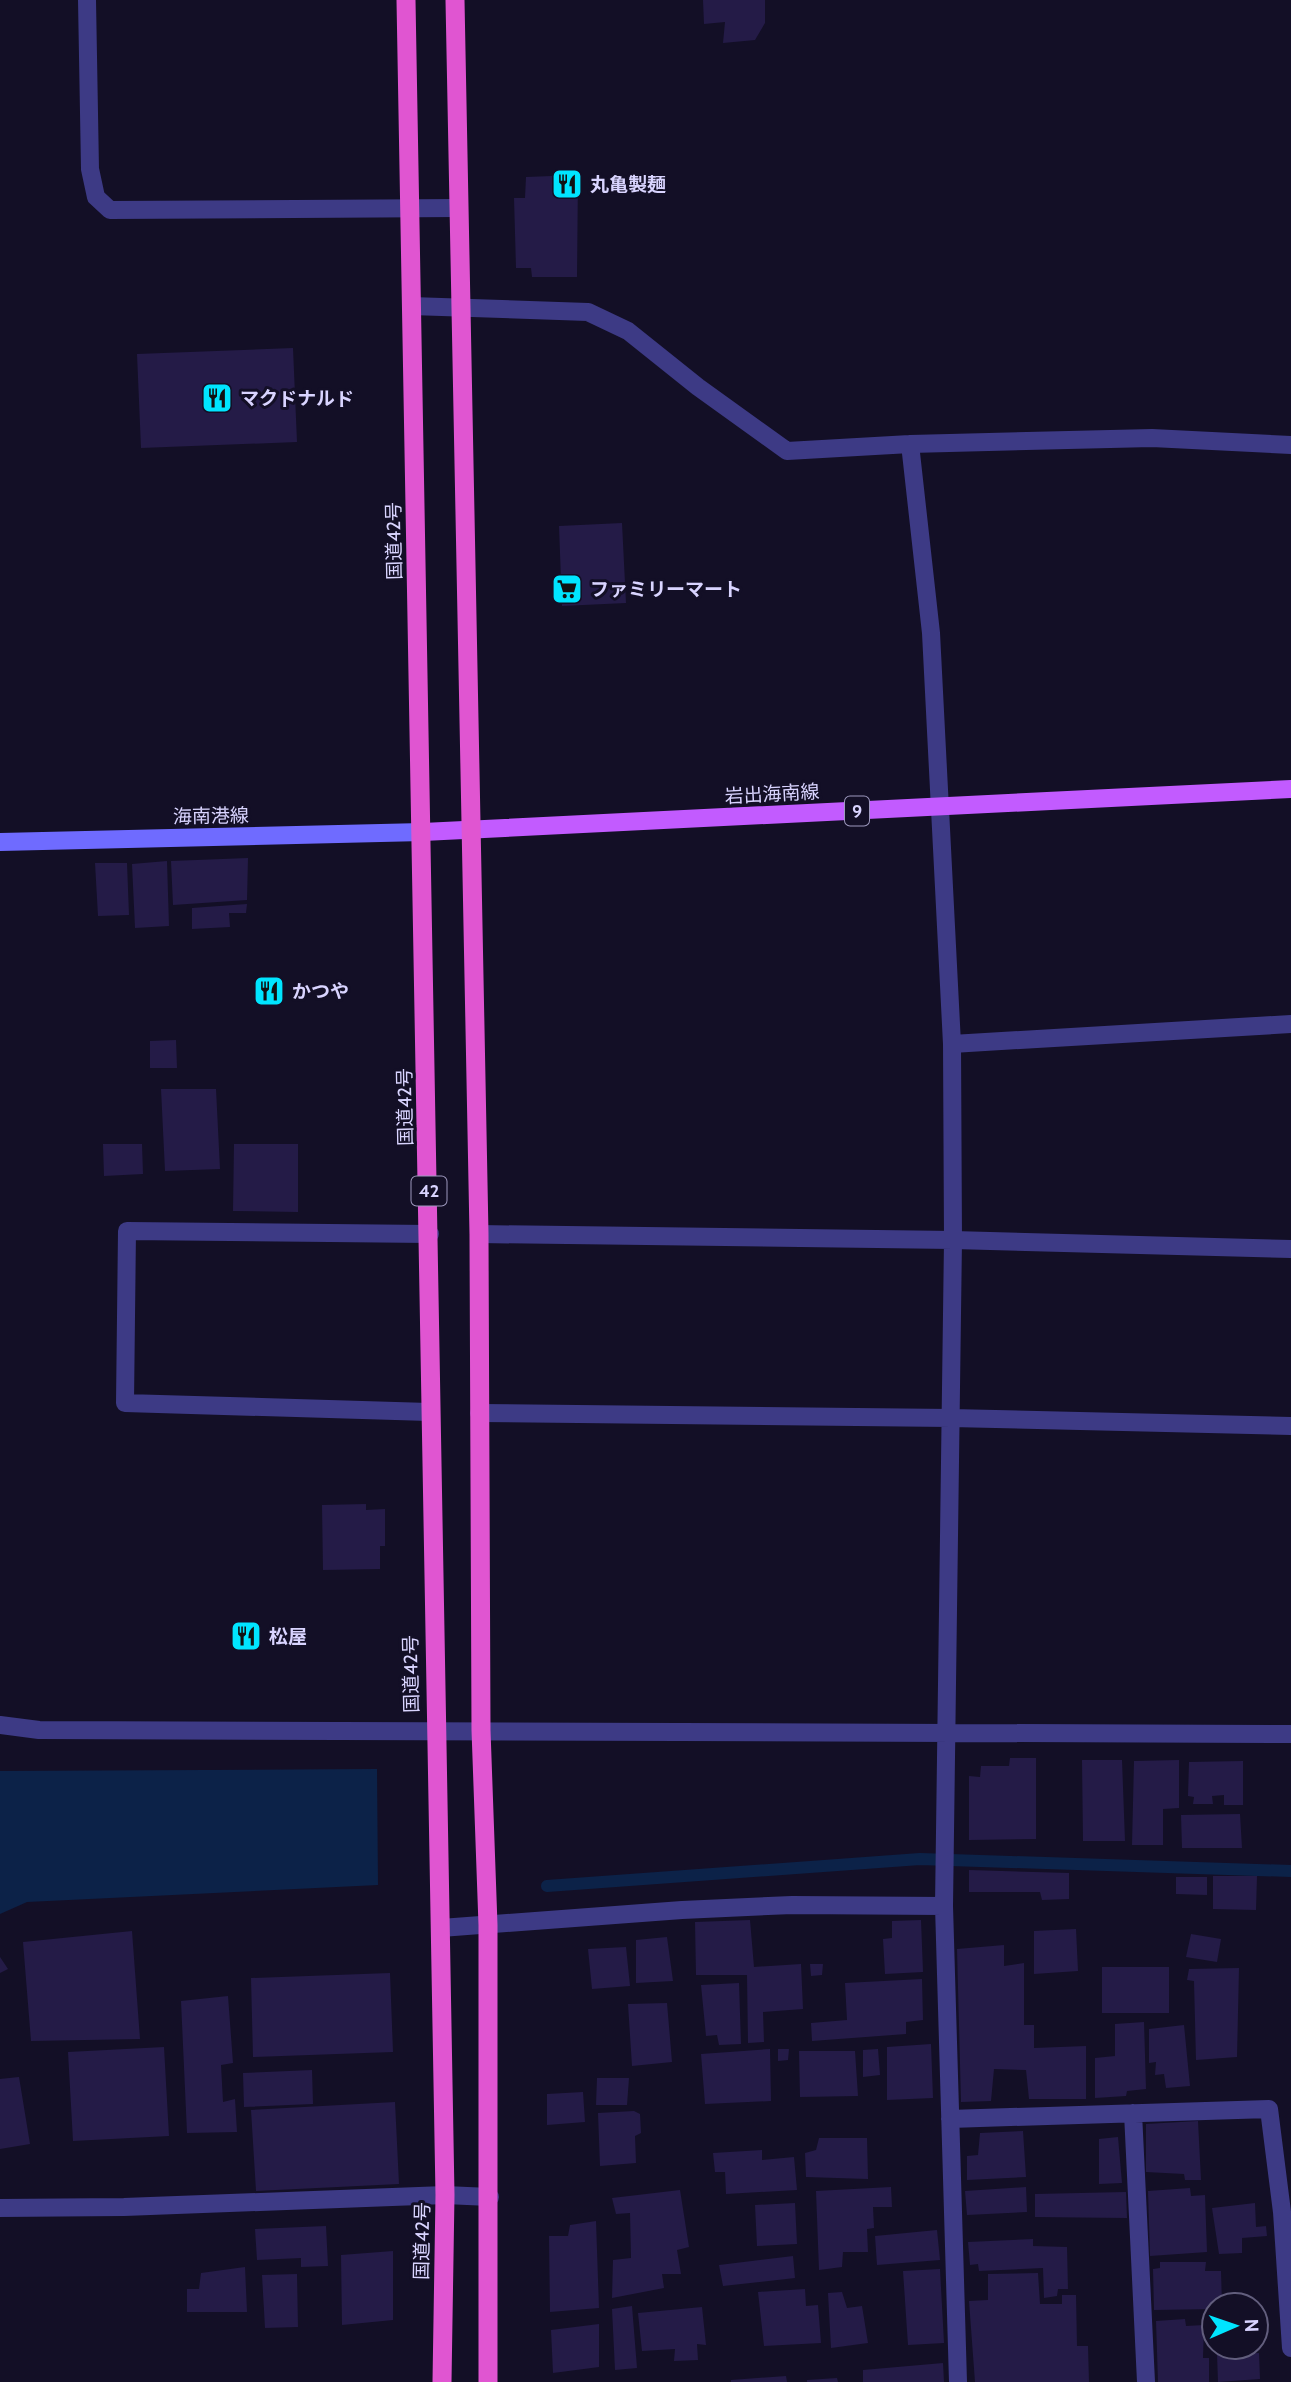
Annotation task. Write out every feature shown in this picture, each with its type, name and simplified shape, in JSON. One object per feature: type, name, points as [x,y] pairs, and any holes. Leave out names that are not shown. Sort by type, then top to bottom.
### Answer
[{"type":"highway","name":"国道42号","points":[[406,0],[430,1234],[429,1412],[441,1928],[445,2195],[442,2382]]},
{"type":"highway","points":[[455,0],[480,1234],[481,1730],[488,1926],[488,2382]]},
{"type":"main road","name":"岩出海南線","points":[[423,832],[1291,789]]},
{"type":"main road","name":"海南港線","points":[[0,842],[423,832]]},
{"type":"street","points":[[87,0],[90,169],[96,197],[110,210],[459,208]]},
{"type":"street","points":[[411,306],[588,312],[628,331],[698,387],[788,451],[910,444],[1152,438],[1291,445]]},
{"type":"street","points":[[910,444],[931,633],[952,1044],[953,1240],[944,1906],[958,2382]]},
{"type":"street","points":[[952,1044],[1291,1024]]},
{"type":"street","points":[[429,1412],[125,1403],[127,1231],[430,1234]]},
{"type":"street","points":[[480,1234],[953,1240],[1291,1249]]},
{"type":"street","points":[[479,1413],[951,1418],[1291,1426]]},
{"type":"street","points":[[0,1725],[39,1730],[1291,1734]]},
{"type":"street","points":[[441,1928],[696,1909],[944,1906]]},
{"type":"street","points":[[950,2119],[1269,2109],[1282,2213],[1291,2348]]},
{"type":"street","points":[[1133,2113],[1146,2382]]},
{"type":"street","points":[[0,2207],[124,2207],[445,2195],[489,2197]]},
{"type":"water","points":[[377,1769],[378,1885],[27,1902],[0,1914],[0,1771]]},
{"type":"building","points":[[703,0],[765,0],[765,23],[755,40],[723,43],[725,22],[704,24]]},
{"type":"building","points":[[578,175],[577,277],[532,277],[531,268],[516,268],[514,198],[525,198],[526,177]]},
{"type":"building","name":"マクドナルド","points":[[293,348],[297,442],[141,448],[137,354]]},
{"type":"building","points":[[622,523],[626,603],[562,606],[559,526]]},
{"type":"building","points":[[248,858],[247,900],[173,905],[171,861]]},
{"type":"building","points":[[167,861],[169,926],[135,928],[132,864]]},
{"type":"building","points":[[95,863],[127,863],[129,915],[98,916]]},
{"type":"building","points":[[247,904],[246,913],[229,913],[230,927],[192,929],[192,908]]},
{"type":"building","points":[[176,1040],[177,1068],[150,1068],[150,1041]]},
{"type":"building","points":[[161,1089],[216,1089],[220,1169],[165,1171]]},
{"type":"building","points":[[103,1144],[142,1144],[143,1174],[104,1176]]},
{"type":"building","points":[[234,1144],[298,1144],[298,1212],[233,1211]]},
{"type":"building","points":[[366,1504],[366,1510],[385,1509],[385,1546],[380,1546],[380,1569],[323,1570],[322,1505]]},
{"type":"building","points":[[1010,1758],[1036,1758],[1036,1839],[969,1840],[969,1776],[980,1777],[981,1766],[1009,1766]]},
{"type":"building","points":[[1082,1760],[1122,1760],[1125,1841],[1083,1841]]},
{"type":"building","points":[[1179,1760],[1179,1808],[1163,1809],[1163,1845],[1132,1845],[1134,1761]]},
{"type":"building","points":[[1243,1761],[1243,1805],[1224,1805],[1224,1795],[1212,1796],[1213,1804],[1193,1804],[1194,1797],[1188,1796],[1189,1762]]},
{"type":"building","points":[[1240,1814],[1242,1848],[1182,1848],[1181,1815]]},
{"type":"building","points":[[969,1870],[1069,1873],[1069,1899],[1042,1900],[1040,1892],[969,1892]]},
{"type":"building","points":[[1213,1876],[1257,1876],[1256,1910],[1213,1909]]},
{"type":"building","points":[[1176,1877],[1207,1877],[1207,1895],[1176,1894]]},
{"type":"building","points":[[750,1920],[754,1967],[801,1964],[803,2009],[763,2012],[764,2042],[748,2043],[747,1975],[696,1975],[695,1922]]},
{"type":"building","points":[[921,1920],[923,1972],[885,1974],[883,1939],[892,1938],[892,1921]]},
{"type":"building","points":[[1076,1929],[1078,1971],[1034,1974],[1034,1931]]},
{"type":"building","points":[[132,1931],[140,2039],[31,2041],[23,1942]]},
{"type":"building","points":[[1191,1934],[1221,1939],[1217,1962],[1186,1957]]},
{"type":"building","points":[[667,1937],[673,1981],[636,1983],[636,1940]]},
{"type":"building","points":[[1004,1945],[1004,1966],[1024,1963],[1024,2025],[1034,2025],[1034,2048],[1086,2046],[1086,2099],[1029,2099],[1026,2070],[994,2069],[991,2101],[961,2102],[957,1949]]},
{"type":"building","points":[[626,1947],[630,1986],[592,1989],[588,1949]]},
{"type":"building","points":[[0,1957],[8,1969],[0,1973]]},
{"type":"building","points":[[810,1964],[823,1964],[822,1975],[811,1976]]},
{"type":"building","points":[[1102,1967],[1169,1967],[1169,2013],[1102,2013]]},
{"type":"building","points":[[1239,1968],[1237,2057],[1196,2060],[1194,1981],[1187,1980],[1189,1969]]},
{"type":"building","points":[[390,1973],[393,2052],[253,2057],[251,1978]]},
{"type":"building","points":[[922,1979],[923,2020],[906,2022],[906,2034],[812,2041],[811,2023],[847,2020],[845,1983]]},
{"type":"building","points":[[739,1983],[741,2044],[719,2045],[717,2035],[706,2036],[701,1985]]},
{"type":"building","points":[[228,1996],[233,2063],[221,2065],[223,2102],[235,2099],[237,2132],[187,2133],[181,2001]]},
{"type":"building","points":[[667,2003],[672,2062],[632,2066],[628,2004]]},
{"type":"building","points":[[1144,2022],[1146,2089],[1127,2091],[1126,2096],[1095,2098],[1095,2058],[1115,2056],[1115,2024]]},
{"type":"building","points":[[1184,2025],[1190,2086],[1166,2088],[1164,2074],[1155,2075],[1156,2062],[1149,2063],[1149,2029]]},
{"type":"building","points":[[931,2044],[933,2098],[887,2100],[887,2047]]},
{"type":"building","points":[[164,2047],[169,2136],[73,2141],[68,2052]]},
{"type":"building","points":[[770,2049],[771,2101],[705,2104],[701,2054]]},
{"type":"building","points":[[778,2049],[789,2049],[788,2060],[778,2061]]},
{"type":"building","points":[[878,2049],[880,2075],[863,2077],[863,2050]]},
{"type":"building","points":[[799,2051],[855,2051],[858,2096],[800,2097]]},
{"type":"building","points":[[312,2070],[313,2104],[244,2107],[243,2073]]},
{"type":"building","points":[[19,2077],[30,2144],[0,2149],[0,2079]]},
{"type":"building","points":[[597,2078],[629,2078],[627,2105],[596,2105]]},
{"type":"building","points":[[583,2092],[585,2122],[547,2125],[547,2094]]},
{"type":"building","points":[[395,2102],[399,2184],[256,2191],[251,2110]]},
{"type":"building","points":[[634,2111],[640,2114],[641,2133],[635,2136],[636,2163],[600,2166],[598,2113]]},
{"type":"building","points":[[1198,2121],[1201,2180],[1185,2180],[1184,2174],[1146,2172],[1146,2124]]},
{"type":"building","points":[[1023,2131],[1026,2177],[967,2180],[967,2156],[978,2155],[980,2133]]},
{"type":"building","points":[[1118,2137],[1122,2183],[1099,2184],[1099,2139]]},
{"type":"building","points":[[819,2138],[867,2138],[868,2179],[806,2177],[805,2153],[816,2150]]},
{"type":"building","points":[[762,2150],[762,2160],[794,2157],[797,2190],[726,2194],[725,2172],[715,2172],[713,2153]]},
{"type":"building","points":[[891,2187],[892,2207],[873,2207],[874,2228],[867,2229],[868,2252],[843,2252],[842,2267],[819,2270],[816,2191]]},
{"type":"building","points":[[1026,2187],[1027,2212],[967,2215],[965,2191]]},
{"type":"building","points":[[1190,2188],[1191,2196],[1205,2195],[1207,2252],[1150,2256],[1148,2191]]},
{"type":"building","points":[[680,2190],[689,2247],[677,2250],[681,2274],[662,2274],[664,2288],[612,2298],[613,2260],[631,2258],[630,2213],[616,2214],[612,2198]]},
{"type":"building","points":[[1126,2192],[1127,2218],[1035,2217],[1035,2194]]},
{"type":"building","points":[[795,2203],[797,2244],[757,2246],[755,2205]]},
{"type":"building","points":[[1255,2203],[1256,2227],[1266,2226],[1267,2236],[1242,2238],[1242,2253],[1219,2254],[1212,2208]]},
{"type":"building","points":[[596,2221],[599,2308],[550,2312],[549,2236],[568,2236],[570,2225]]},
{"type":"building","points":[[326,2226],[328,2266],[301,2267],[301,2258],[257,2260],[255,2229]]},
{"type":"building","points":[[937,2230],[940,2260],[877,2265],[875,2236]]},
{"type":"building","points":[[1033,2239],[1033,2246],[1067,2247],[1068,2289],[1058,2289],[1057,2296],[1044,2298],[1043,2268],[979,2271],[978,2264],[970,2265],[968,2242]]},
{"type":"building","points":[[393,2251],[393,2320],[342,2325],[341,2255]]},
{"type":"building","points":[[793,2256],[795,2278],[723,2286],[719,2265]]},
{"type":"building","points":[[1160,2262],[1206,2262],[1205,2271],[1221,2271],[1222,2291],[1200,2291],[1200,2309],[1154,2310],[1153,2269],[1160,2268]]},
{"type":"building","points":[[245,2267],[247,2312],[187,2312],[187,2289],[199,2289],[201,2273]]},
{"type":"building","points":[[940,2269],[944,2343],[908,2345],[903,2271]]},
{"type":"building","points":[[1038,2273],[1040,2304],[1062,2304],[1062,2295],[1076,2295],[1077,2346],[1088,2346],[1089,2382],[975,2382],[969,2301],[988,2300],[988,2274]]},
{"type":"building","points":[[297,2274],[298,2327],[265,2328],[262,2275]]},
{"type":"building","points":[[805,2289],[806,2306],[818,2305],[821,2343],[764,2346],[758,2292]]},
{"type":"building","points":[[842,2292],[847,2308],[862,2306],[868,2343],[831,2348],[828,2293]]},
{"type":"building","points":[[632,2306],[637,2368],[615,2370],[612,2309]]},
{"type":"building","points":[[702,2307],[706,2345],[697,2344],[698,2360],[674,2361],[675,2349],[642,2351],[638,2313]]},
{"type":"building","points":[[1185,2319],[1186,2326],[1200,2325],[1200,2361],[1209,2361],[1209,2382],[1158,2382],[1156,2321]]},
{"type":"building","points":[[599,2324],[599,2367],[553,2373],[551,2330]]},
{"type":"building","points":[[1217,2361],[1259,2361],[1260,2379],[1218,2382]]},
{"type":"building","points":[[943,2363],[944,2382],[863,2382],[863,2370]]},
{"type":"building","points":[[786,2376],[787,2382],[731,2382],[731,2380]]},
{"type":"building","points":[[837,2378],[838,2382],[807,2382],[807,2380]]},
{"type":"waterway","points":[[547,1886],[920,1859],[1291,1871]]},
{"type":"place","name":"丸亀製麺","points":[[567,184]]},
{"type":"place","name":"マクドナルド","points":[[217,398]]},
{"type":"place","name":"ファミリーマート","points":[[567,589]]},
{"type":"place","name":"かつや","points":[[269,991]]},
{"type":"place","name":"松屋","points":[[246,1636]]}]
